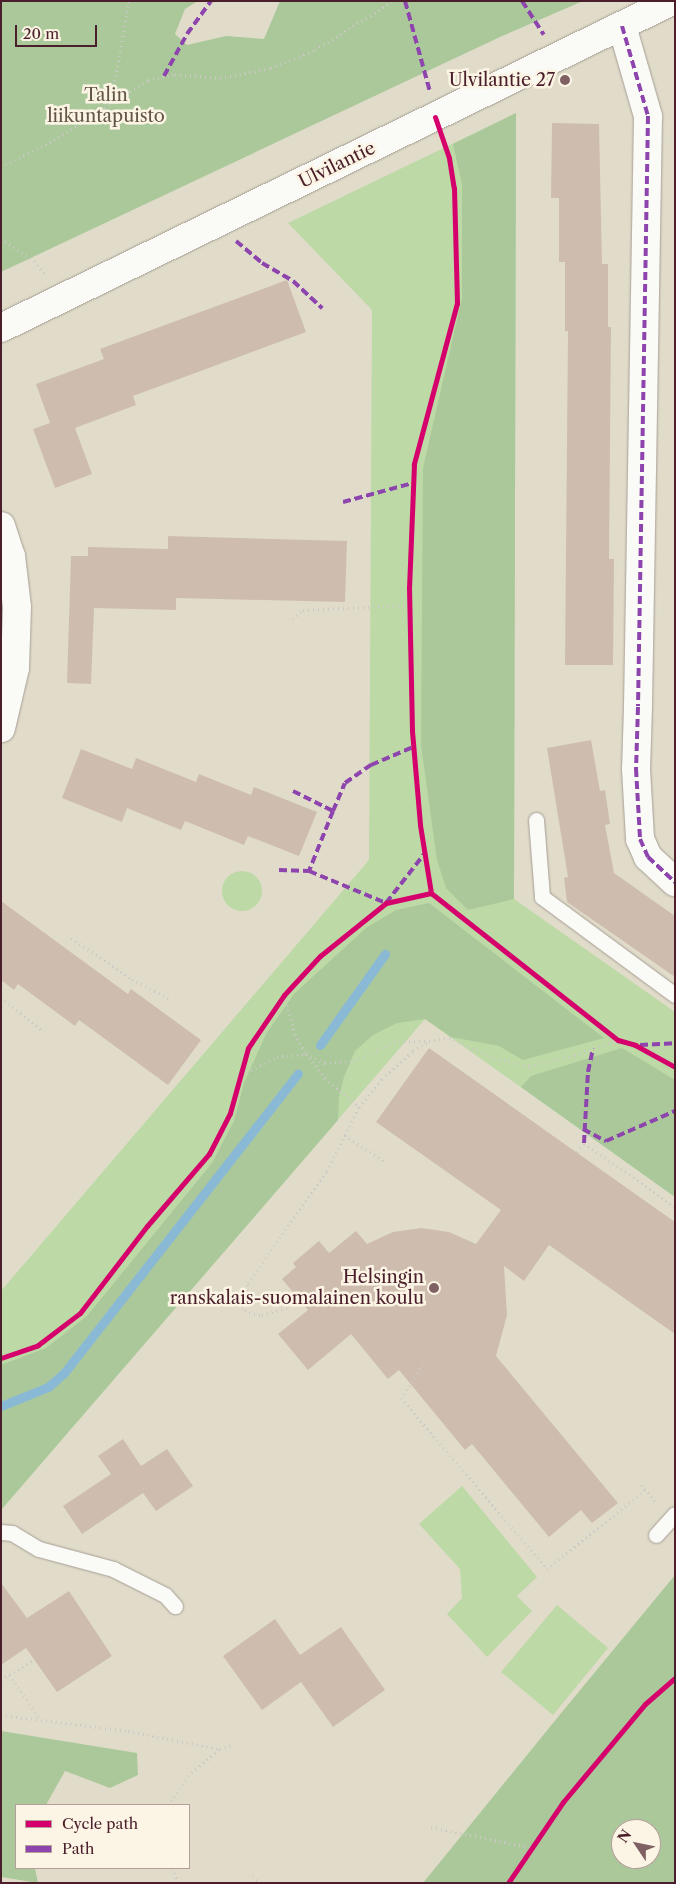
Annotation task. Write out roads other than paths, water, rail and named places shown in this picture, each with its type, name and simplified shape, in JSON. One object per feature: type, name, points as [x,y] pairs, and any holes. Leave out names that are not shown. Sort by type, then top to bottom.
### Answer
[{"type":"street","name":"Ulvilantie","points":[[1,328],[672,1]]},
{"type":"street","points":[[622,26],[648,116],[636,769],[640,839],[648,857],[675,882]]},
{"type":"street","points":[[1,526],[11,556],[17,614],[15,668],[1,728]]},
{"type":"lane","points":[[536,820],[542,897],[675,995]]},
{"type":"lane","points":[[656,1535],[675,1514]]},
{"type":"lane","points":[[1,1532],[12,1533],[39,1549],[112,1569],[165,1595],[175,1606]]},
{"type":"waterway","points":[[320,1045],[385,954]]},
{"type":"waterway","points":[[1,1406],[48,1387],[64,1373],[298,1074]]},
{"type":"place","name":"Ulvilantie 27","points":[[565,80]]},
{"type":"place","name":"Helsingin ranskalais-suomalainen koulu","points":[[434,1288]]},
{"type":"park label","name":"Talin liikuntapuisto","points":[[106,106]]}]
